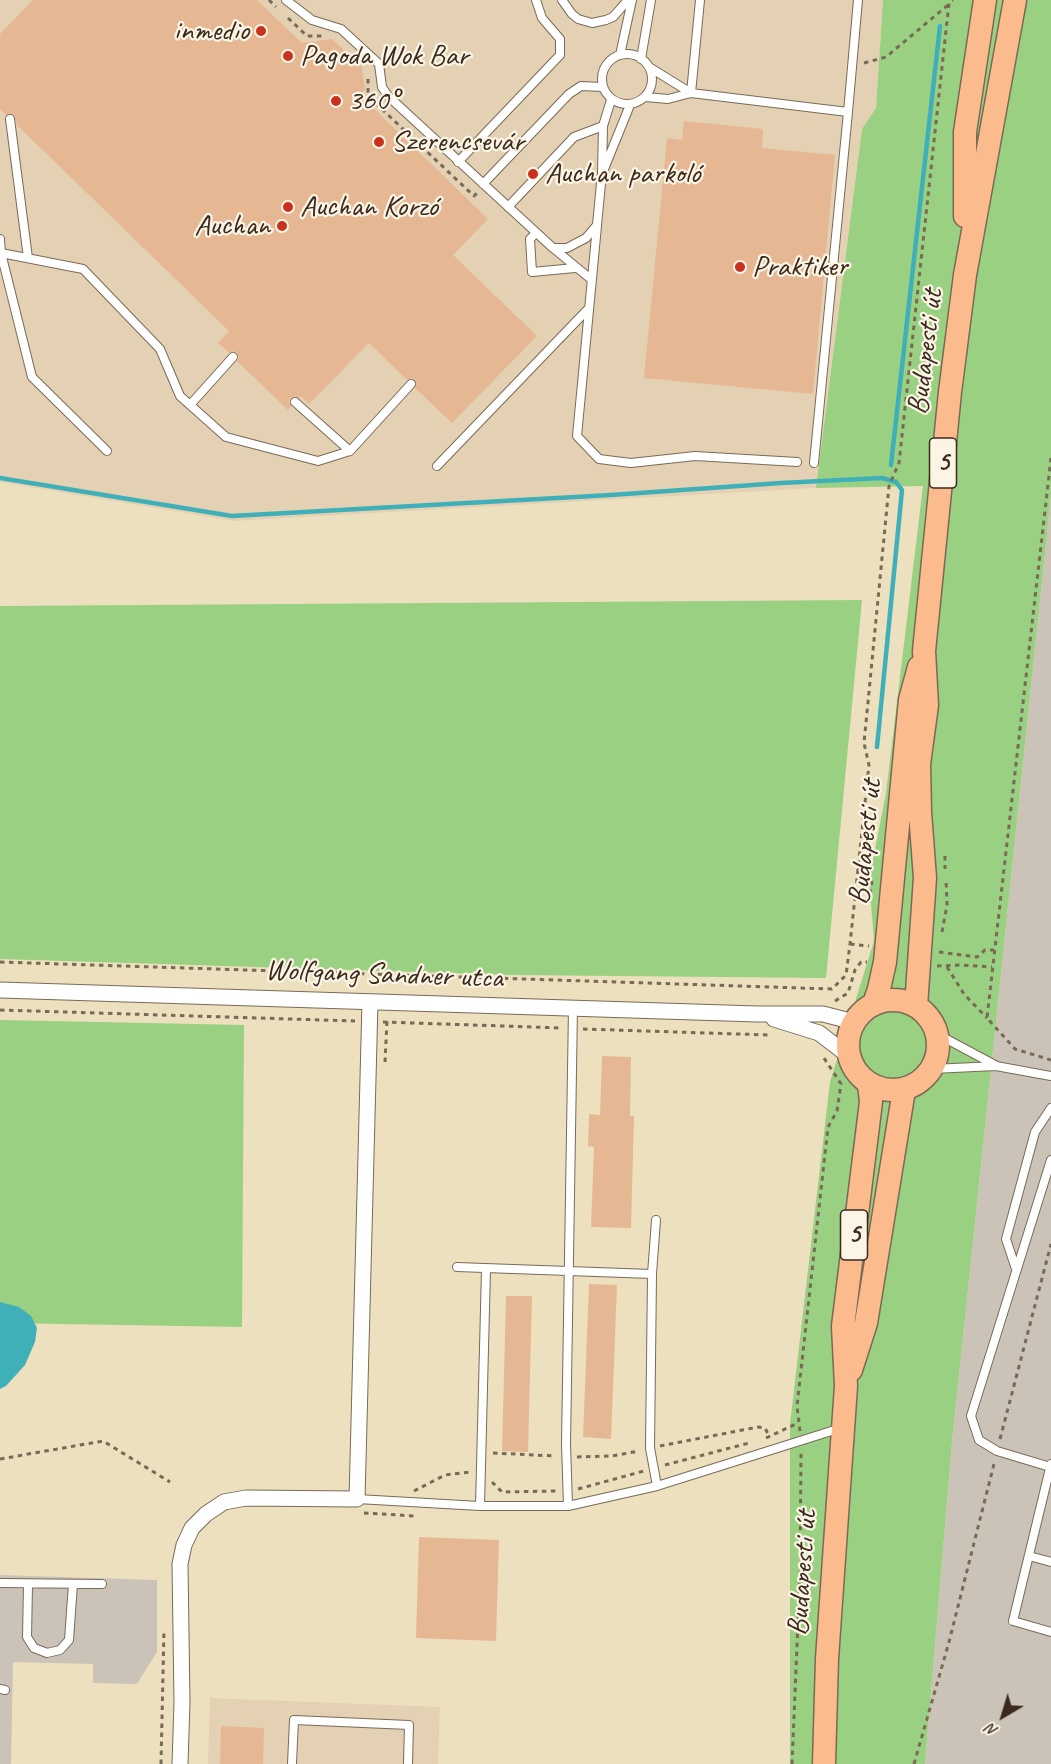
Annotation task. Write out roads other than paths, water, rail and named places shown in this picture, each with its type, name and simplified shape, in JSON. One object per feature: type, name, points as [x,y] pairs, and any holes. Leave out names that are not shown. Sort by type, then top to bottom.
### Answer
[{"type":"main road","name":"Budapesti út","points":[[965,275],[965,132],[985,0]]},
{"type":"main road","name":"Budapesti út","points":[[916,1006],[926,958],[925,878],[919,764],[927,705],[924,651],[950,392],[965,275],[1015,0]]},
{"type":"main road","name":"Budapesti út","points":[[874,1004],[879,989],[878,954],[910,700],[924,651]]},
{"type":"main road","points":[[896,1000],[916,1006],[930,1018],[937,1034],[938,1052],[932,1069],[920,1082],[904,1090],[886,1090],[869,1084],[856,1072],[849,1056],[848,1039],[854,1022],[863,1011],[874,1004],[896,1000]]},
{"type":"main road","name":"Budapesti út","points":[[824,1764],[828,1647],[846,1386],[843,1326],[871,1102],[869,1084]]},
{"type":"main road","name":"Budapesti út","points":[[846,1386],[866,1323],[904,1090]]},
{"type":"street","name":"Wolfgang Sandner utca","points":[[4,990],[757,1014],[823,1014],[854,1022]]},
{"type":"street","points":[[180,1764],[182,1702],[180,1564],[184,1545],[192,1528],[206,1514],[224,1502],[246,1498],[359,1506],[370,1002]]},
{"type":"street","name":"Wolfgang Sandner utca","points":[[757,1014],[819,1033],[849,1056]]},
{"type":"lane","points":[[286,0],[312,20],[341,29],[379,64],[382,87],[388,96],[575,268],[592,280]]},
{"type":"lane","points":[[458,162],[560,55],[560,39],[542,18],[536,0]]},
{"type":"lane","points":[[562,0],[578,19],[592,23],[613,17],[628,0]]},
{"type":"lane","points":[[620,55],[632,0]]},
{"type":"lane","points":[[641,58],[651,0]]},
{"type":"lane","points":[[691,93],[700,0]]},
{"type":"lane","points":[[814,463],[858,0]]},
{"type":"lane","points":[[649,67],[652,82],[646,97],[638,103],[620,104],[611,100],[602,87],[601,79],[606,64],[620,55],[631,54],[641,58],[649,67],[691,93]]},
{"type":"lane","points":[[483,184],[569,94],[581,86],[602,87]]},
{"type":"lane","points":[[646,97],[668,99],[691,93],[848,112]]},
{"type":"lane","points":[[611,100],[603,126],[602,173],[577,436],[599,459],[631,463],[695,456],[797,462]]},
{"type":"lane","points":[[602,173],[630,105]]},
{"type":"lane","points":[[10,119],[28,258]]},
{"type":"lane","points":[[508,207],[574,137],[603,126]]},
{"type":"lane","points":[[553,248],[567,248],[586,238],[597,225]]},
{"type":"lane","points":[[536,232],[530,239],[532,272],[575,268]]},
{"type":"lane","points":[[0,239],[1,253],[32,377],[108,451]]},
{"type":"lane","points":[[1,253],[83,268],[160,349],[180,396],[226,438],[318,461],[350,451],[411,384]]},
{"type":"lane","points":[[438,466],[589,308]]},
{"type":"lane","points":[[190,405],[233,357]]},
{"type":"lane","points":[[295,402],[350,451]]},
{"type":"lane","points":[[568,1506],[566,1457],[573,1008]]},
{"type":"lane","points":[[937,1034],[996,1066]]},
{"type":"lane","points":[[932,1069],[996,1066],[1051,1076]]},
{"type":"lane","points":[[1016,1269],[1006,1239],[1035,1132],[1051,1108]]},
{"type":"lane","points":[[1051,1160],[971,1416],[979,1440],[997,1451],[1051,1466],[1048,1490],[1013,1622],[1051,1632]]},
{"type":"lane","points":[[656,1220],[652,1274],[650,1448],[657,1485]]},
{"type":"lane","points":[[457,1267],[652,1274]]},
{"type":"lane","points":[[480,1506],[486,1269]]},
{"type":"lane","points":[[359,1506],[568,1506],[657,1485],[843,1427]]},
{"type":"lane","points":[[1029,1556],[1051,1562]]},
{"type":"lane","points":[[0,1583],[102,1584]]},
{"type":"lane","points":[[28,1585],[27,1636],[34,1648],[47,1653],[60,1650],[69,1640],[73,1584]]},
{"type":"lane","points":[[292,1764],[294,1720],[409,1725],[408,1764]]},
{"type":"water","points":[[0,1302],[19,1307],[31,1316],[37,1328],[35,1342],[25,1365],[6,1386],[0,1389]]},
{"type":"waterway","points":[[891,465],[940,26]]},
{"type":"waterway","points":[[0,478],[232,516],[781,483],[882,478],[896,482],[902,490],[877,747]]},
{"type":"place","name":"inmedio","points":[[261,31]]},
{"type":"place","name":"Pagoda Wok Bar","points":[[288,56]]},
{"type":"place","name":"360°","points":[[336,101]]},
{"type":"place","name":"Szerencsevár","points":[[379,142]]},
{"type":"place","name":"Auchan parkoló","points":[[533,174]]},
{"type":"place","name":"Auchan Korzó","points":[[288,207]]},
{"type":"place","name":"Auchan","points":[[282,226]]},
{"type":"place","name":"Praktiker","points":[[740,267]]}]
